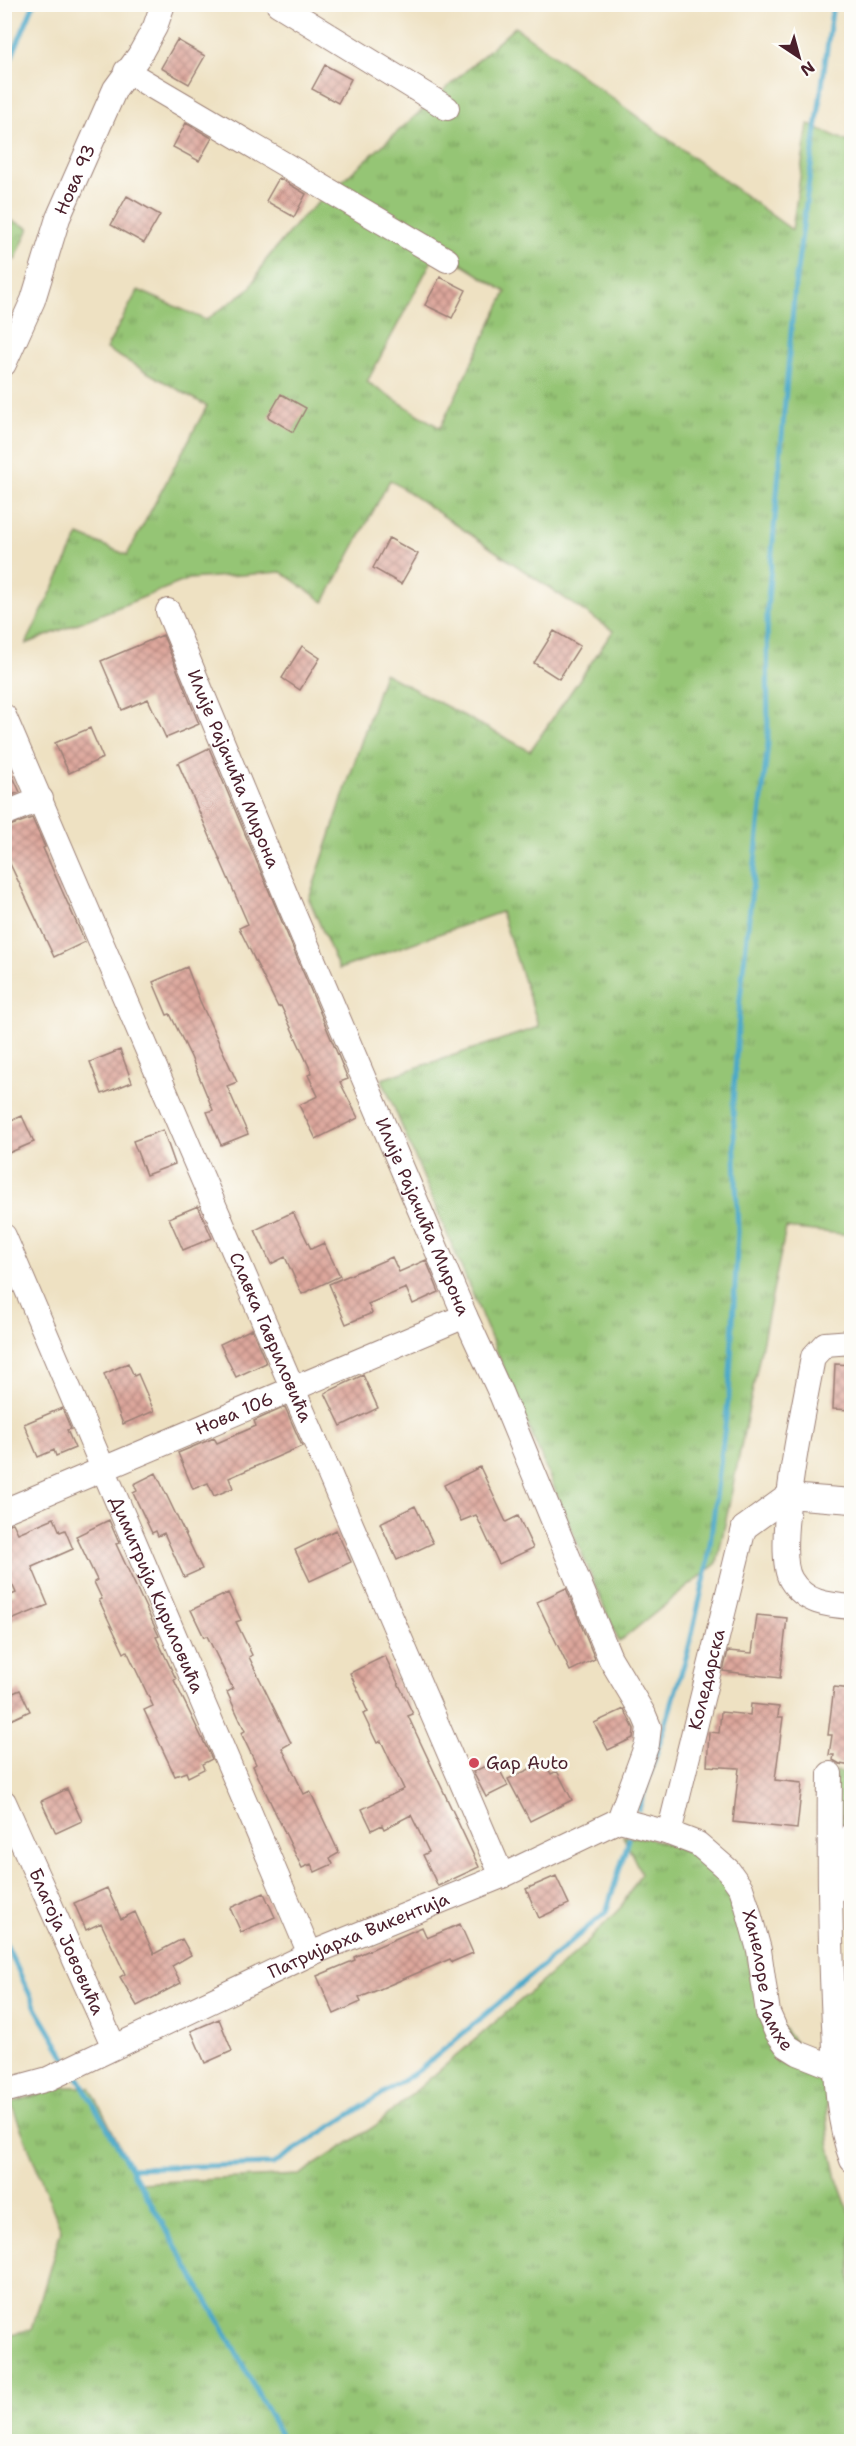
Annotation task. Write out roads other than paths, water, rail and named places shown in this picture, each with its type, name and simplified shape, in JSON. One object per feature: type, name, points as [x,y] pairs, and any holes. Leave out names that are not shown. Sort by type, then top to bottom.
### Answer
[{"type":"street","name":"Нова 93","points":[[4,364],[33,300],[58,218],[115,89],[139,56],[155,27],[163,4]]},
{"type":"street","points":[[278,4],[447,108]]},
{"type":"street","points":[[126,71],[447,260]]},
{"type":"street","name":"Илије Рајачића Мирона","points":[[168,611],[465,1316],[501,1394],[609,1658],[649,1727],[630,1823]]},
{"type":"street","name":"Славка Гавриловића","points":[[4,716],[502,1876]]},
{"type":"street","points":[[4,814],[41,798]]},
{"type":"street","name":"Димитрија Кириловића","points":[[4,1236],[310,1954]]},
{"type":"street","name":"Нова 106","points":[[4,1511],[465,1316]]},
{"type":"street","points":[[852,1342],[825,1344],[813,1357],[788,1496],[785,1558],[790,1579],[804,1596],[824,1605],[852,1607]]},
{"type":"street","points":[[744,1528],[788,1496],[852,1501]]},
{"type":"street","points":[[744,1528],[762,1524],[774,1526],[786,1535]]},
{"type":"street","name":"Коледарска","points":[[669,1833],[744,1528]]},
{"type":"street","points":[[830,1774],[829,1925],[836,2068],[844,2141],[852,2160]]},
{"type":"street","name":"Благоја Јововића","points":[[4,1802],[114,2047]]},
{"type":"street","name":"Ханелоре Ламхе","points":[[630,1823],[669,1833],[698,1844],[728,1870],[741,1888],[759,1950],[768,2013],[776,2031],[787,2046],[798,2053],[836,2068]]},
{"type":"street","name":"Патријарха Викентија","points":[[4,2091],[48,2079],[310,1954],[630,1823]]},
{"type":"street","points":[[829,1925],[852,1834]]},
{"type":"waterway","points":[[4,75],[34,4]]},
{"type":"waterway","points":[[639,1809],[688,1651],[707,1568],[729,1394],[738,1232],[733,1103],[740,999],[768,743],[767,611],[795,285],[833,4]]},
{"type":"waterway","points":[[131,2168],[273,2164],[421,2069],[606,1912],[629,1839]]},
{"type":"waterway","points":[[4,1940],[37,2010],[68,2062]]},
{"type":"waterway","points":[[75,2072],[222,2326],[284,2442]]},
{"type":"place","name":"Gap Auto","points":[[474,1763]]}]
